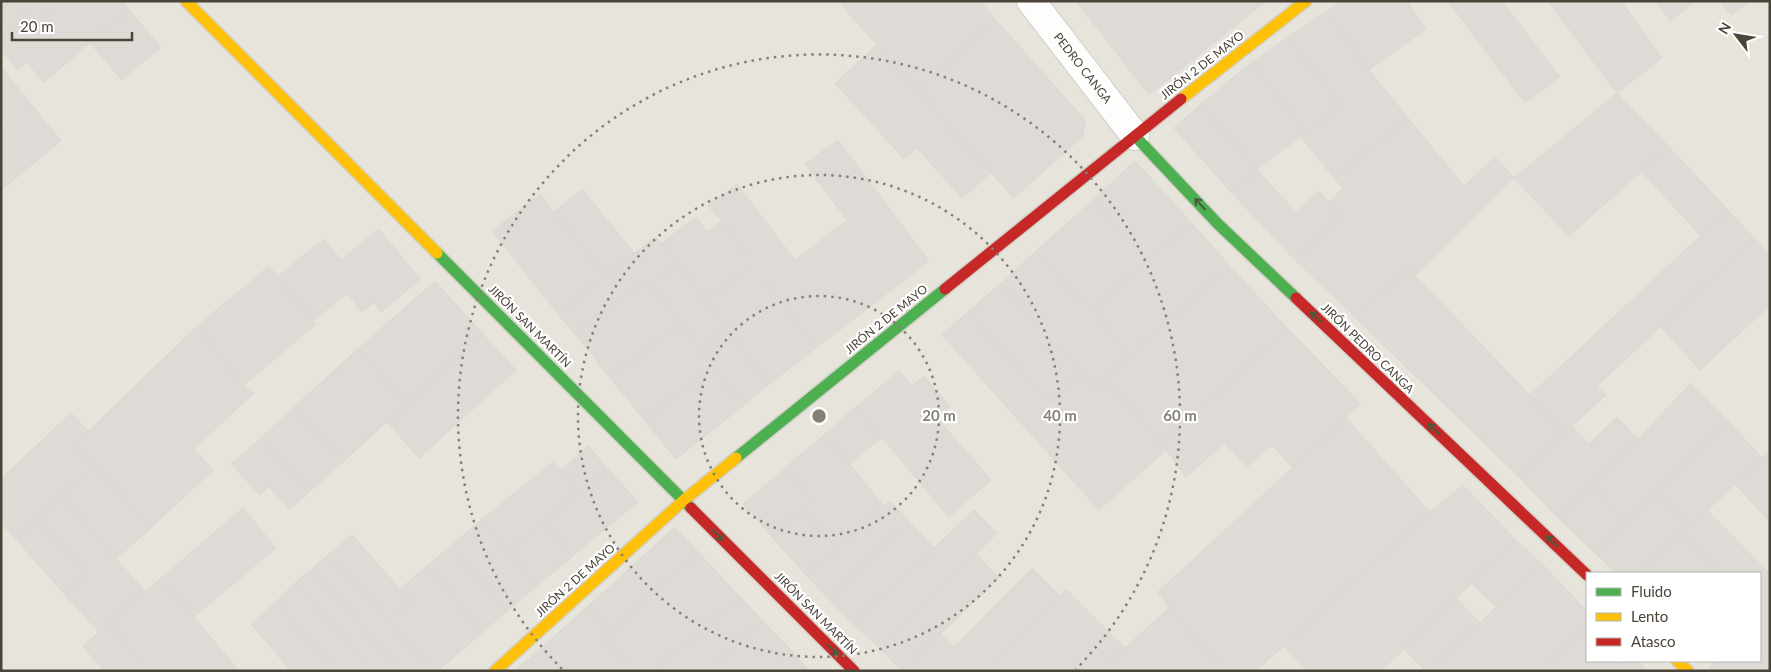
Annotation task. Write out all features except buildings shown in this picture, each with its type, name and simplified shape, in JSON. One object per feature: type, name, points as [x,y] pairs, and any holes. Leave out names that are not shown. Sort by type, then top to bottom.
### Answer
[{"type":"street","name":"JIRÓN SAN MARTÍN","points":[[186,1],[854,671]]},
{"type":"street","name":"PEDRO CANGA","points":[[1031,1],[1135,136]]},
{"type":"street","name":"JIRÓN 2 DE MAYO","points":[[495,671],[684,500],[1135,136],[1306,1]]},
{"type":"street","name":"JIRÓN PEDRO CANGA","points":[[1135,136],[1218,224],[1586,574]]},
{"type":"street","points":[[1679,662],[1688,671]]},
{"type":"shaded area","points":[[1,1],[1770,1],[1770,671],[1,671]]},
{"type":"traffic: fast","points":[[1135,136],[1218,224],[1296,298]]},
{"type":"traffic: fast","points":[[437,253],[691,508]]},
{"type":"traffic: fast","points":[[736,458],[945,289]]},
{"type":"traffic: slow","points":[[186,1],[437,253]]},
{"type":"traffic: slow","points":[[1181,99],[1306,1]]},
{"type":"traffic: slow","points":[[495,671],[684,500],[736,458]]},
{"type":"traffic: slow","points":[[1678,662],[1688,671]]},
{"type":"traffic: jam","points":[[945,289],[1181,99]]},
{"type":"traffic: jam","points":[[1296,298],[1586,574]]},
{"type":"traffic: jam","points":[[691,508],[854,671]]}]
